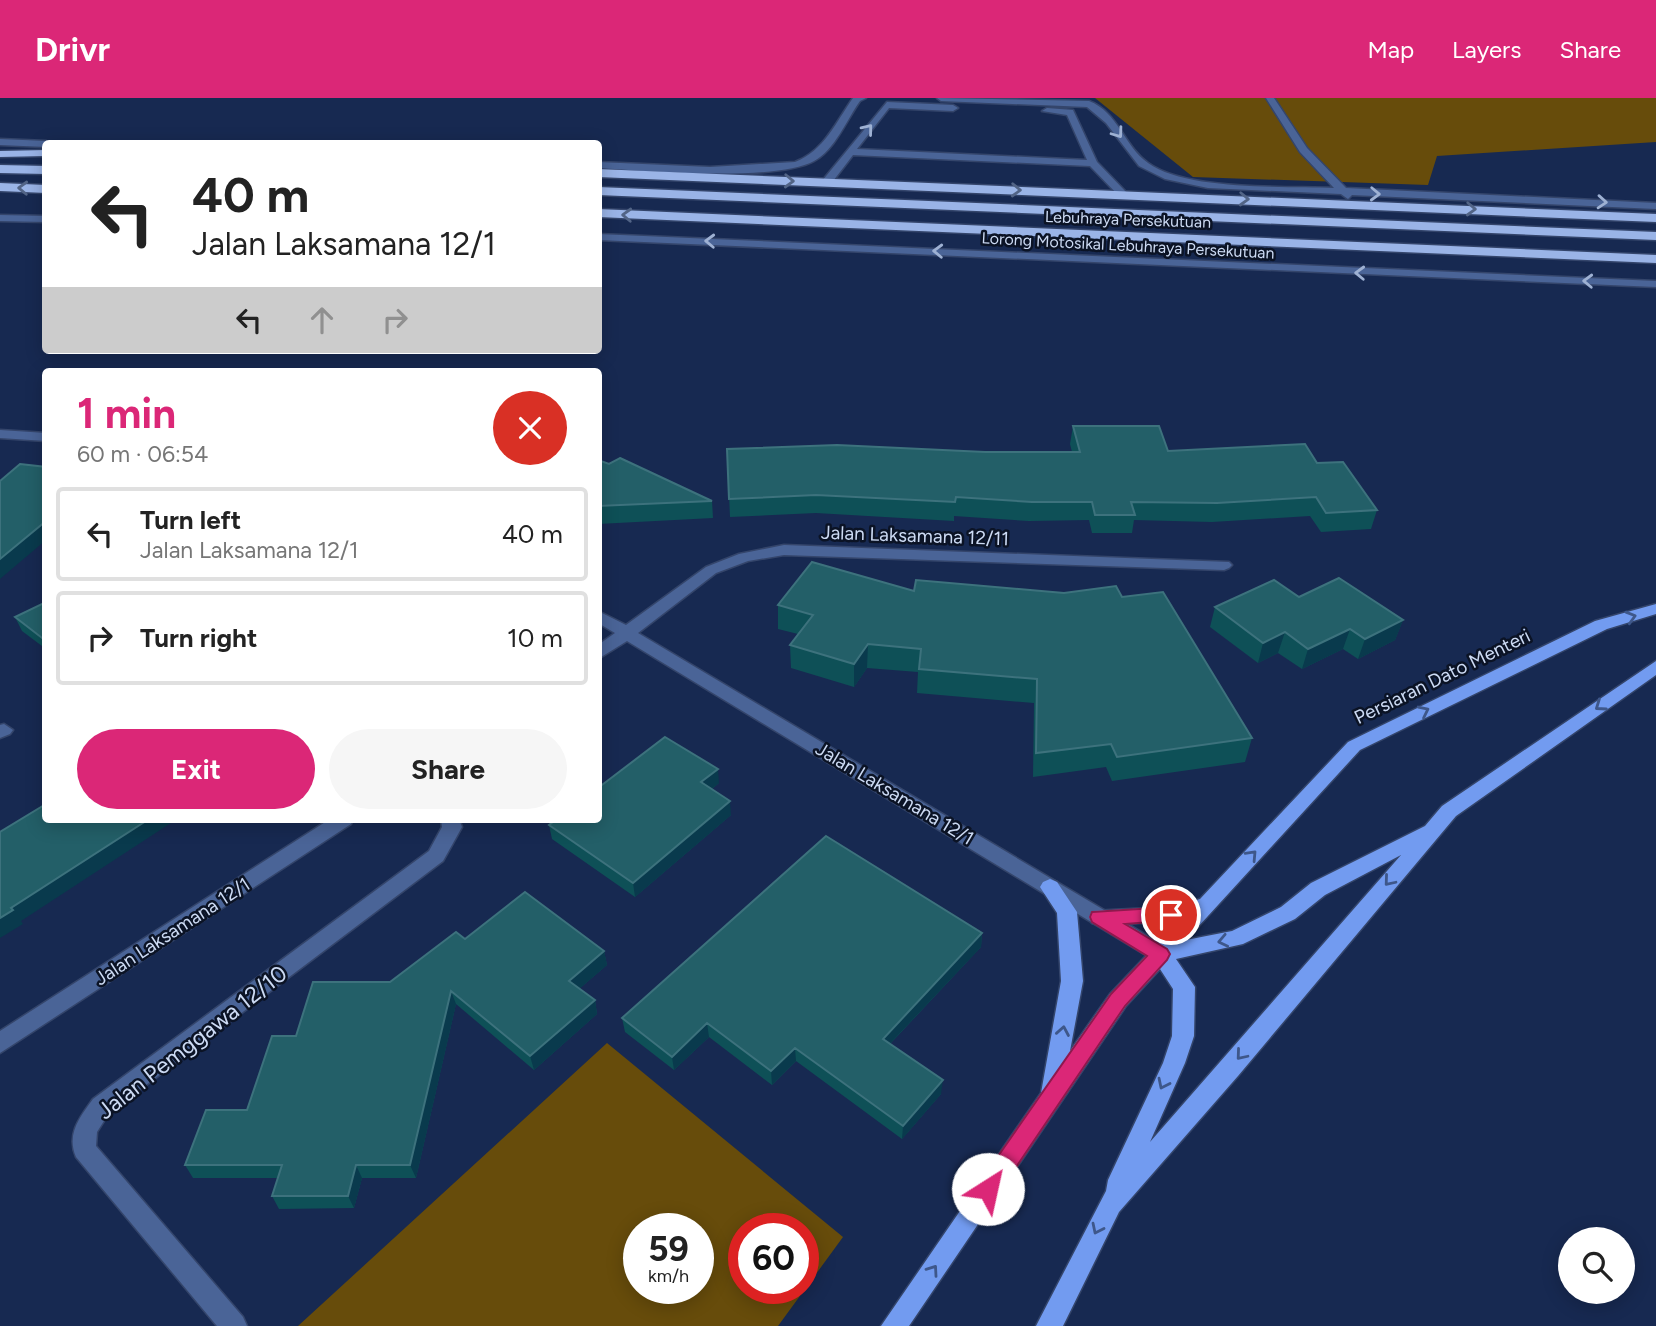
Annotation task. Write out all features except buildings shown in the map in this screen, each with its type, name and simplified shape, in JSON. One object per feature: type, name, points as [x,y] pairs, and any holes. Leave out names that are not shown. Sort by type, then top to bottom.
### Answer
[{"type":"highway","points":[[0,152],[42,152]]},
{"type":"highway","points":[[0,169],[42,170]]},
{"type":"highway","points":[[602,173],[1123,194],[1349,198],[1656,218]]},
{"type":"highway","points":[[0,187],[42,189]]},
{"type":"highway","name":"Lebuhraya Persekutuan","points":[[602,191],[1656,236]]},
{"type":"highway","name":"Lebuhraya Persekutuan","points":[[602,213],[1656,259]]},
{"type":"main road","name":"Persiaran Dato Menteri","points":[[894,1326],[1118,1000],[1354,746],[1601,625],[1656,609]]},
{"type":"main road","points":[[1110,1204],[1230,1069],[1449,811],[1656,667]]},
{"type":"main road","points":[[1049,1326],[1110,1204],[1174,1063],[1183,1036],[1184,987],[1161,954],[1236,938],[1288,913],[1318,889],[1434,829]]},
{"type":"main road","points":[[1050,887],[1067,912],[1072,981],[1051,1098]]},
{"type":"main road","points":[[1099,917],[1171,915],[1206,905]]},
{"type":"street","points":[[602,166],[746,169],[798,166],[815,158],[857,99],[862,98]]},
{"type":"street","points":[[1270,98],[1303,150],[1349,198]]},
{"type":"street","points":[[939,101],[1070,112],[1093,163],[1123,194]]},
{"type":"street","points":[[826,183],[887,105],[939,101],[1089,104],[1100,109],[1138,161],[1185,182],[1349,198],[1656,206]]},
{"type":"street","points":[[0,142],[42,144]]},
{"type":"street","points":[[849,152],[1093,163]]},
{"type":"street","points":[[0,218],[42,219]]},
{"type":"street","name":"Lorong Motosikal Lebuhraya Persekutuan","points":[[602,237],[1084,257],[1333,272],[1656,284]]},
{"type":"street","points":[[0,434],[42,437]]},
{"type":"street","name":"Jalan Laksamana 12/11","points":[[630,633],[711,570],[744,557],[784,550],[1224,565]]},
{"type":"street","name":"Jalan Laksamana 12/1","points":[[602,618],[1161,954]]},
{"type":"street","points":[[602,651],[630,633]]},
{"type":"street","name":"Jalan Laksamana 12/1","points":[[0,1043],[338,823]]},
{"type":"street","name":"Jalan Pemggawa 12/10","points":[[234,1326],[84,1149],[85,1129],[101,1106],[436,856],[452,827],[451,823]]},
{"type":"shaded area","points":[[1095,98],[1656,98],[1656,142],[1437,156],[1428,185],[1193,177]]},
{"type":"shaded area","points":[[607,1043],[814,1213],[728,1213],[728,1304],[794,1304],[778,1326],[298,1326]]},
{"type":"shaded area","points":[[819,1217],[843,1237],[819,1270]]},
{"type":"route","points":[[988,1189],[1118,1000],[1161,954],[1099,917],[1171,915]]}]
